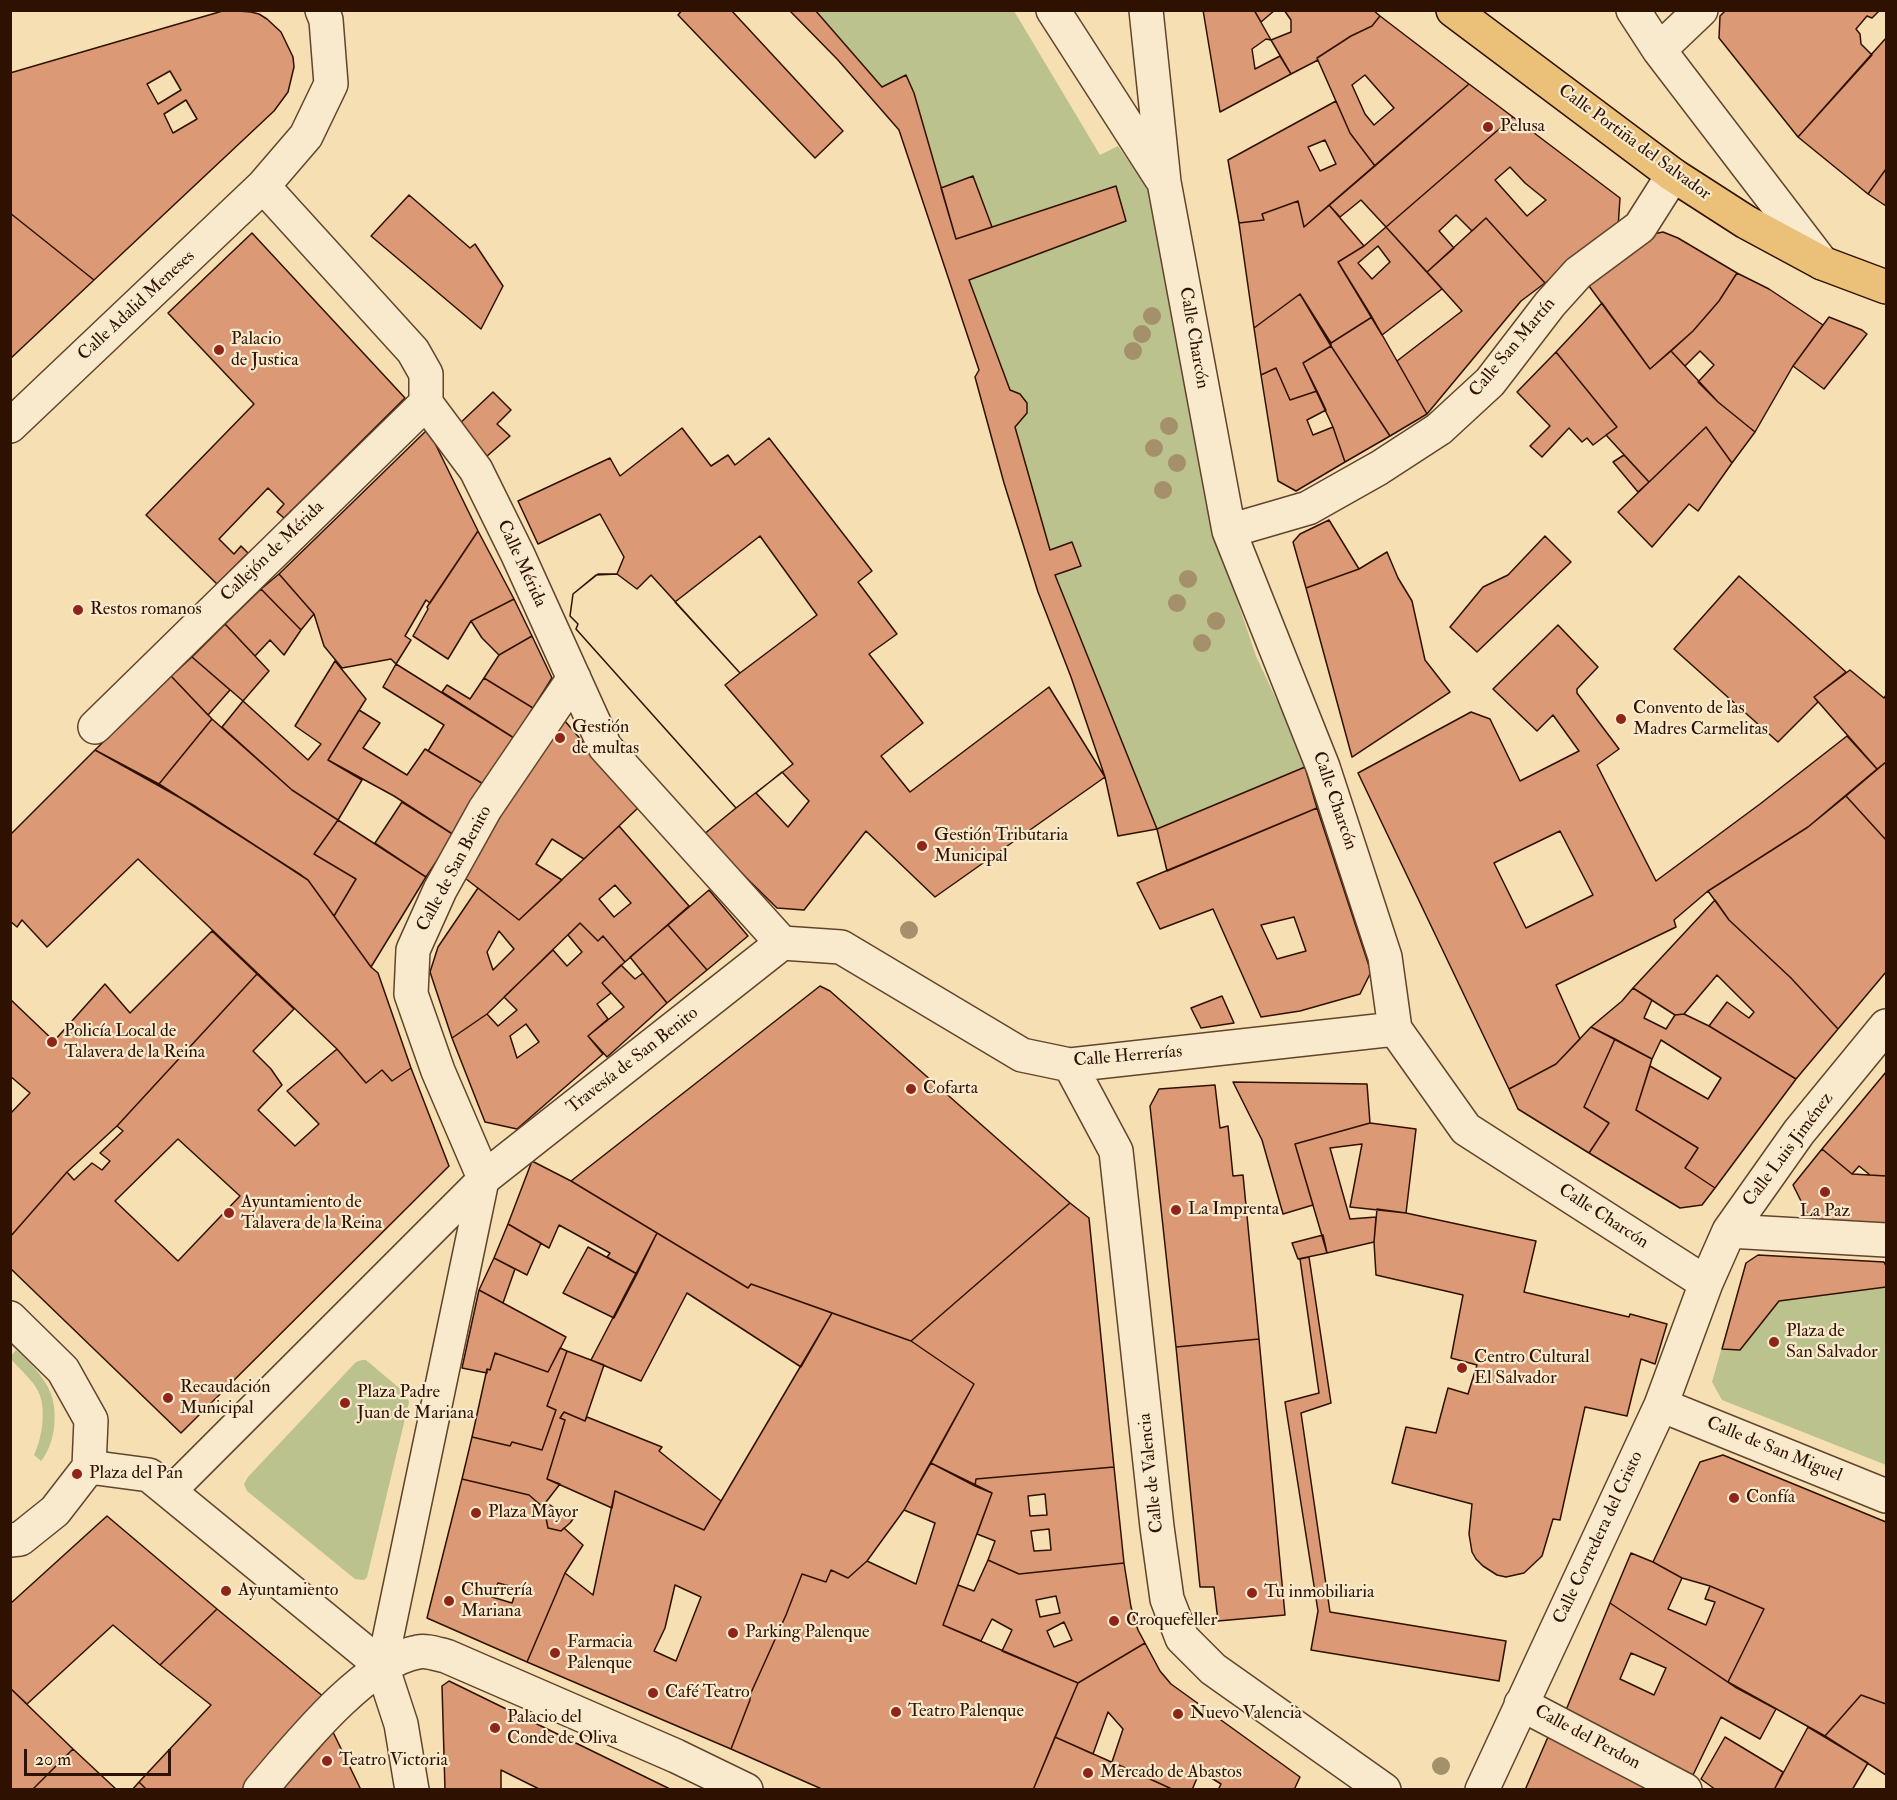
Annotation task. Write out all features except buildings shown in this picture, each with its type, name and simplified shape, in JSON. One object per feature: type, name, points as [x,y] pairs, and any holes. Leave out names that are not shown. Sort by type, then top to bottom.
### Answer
[{"type":"main road","name":"Calle Portiña del Salvador","points":[[1453,10],[1673,175],[1746,222],[1822,263],[1887,287]]},
{"type":"street","name":"Calle Adalid Meneses","points":[[10,426],[263,186],[306,136],[331,84],[326,20],[322,10]]},
{"type":"street","name":"Calle Charcón","points":[[1053,10],[1164,182]]},
{"type":"street","name":"Calle Charcón","points":[[1146,10],[1164,182],[1229,531],[1323,767],[1385,957],[1395,1029],[1466,1129],[1706,1283]]},
{"type":"street","points":[[1633,10],[1659,50],[1822,263]]},
{"type":"street","points":[[1659,50],[1701,10]]},
{"type":"street","name":"Calle San Martín","points":[[1229,531],[1308,508],[1379,468],[1439,429],[1490,382],[1550,304],[1578,273],[1640,227],[1673,175]]},
{"type":"street","points":[[263,186],[413,351],[426,374],[426,403]]},
{"type":"street","name":"Calle Mérida","points":[[426,403],[476,470],[518,555],[605,747],[782,943]]},
{"type":"street","name":"Callejón de Mérida","points":[[95,727],[426,403]]},
{"type":"street","name":"Calle de San Benito","points":[[484,1178],[438,1071],[411,994],[413,950],[440,891],[485,809],[574,678]]},
{"type":"street","name":"Calle Herrerías","points":[[782,943],[841,947],[1022,1054],[1070,1065],[1395,1029]]},
{"type":"street","name":"Travesía de San Benito","points":[[484,1178],[782,943]]},
{"type":"street","name":"Calle Luis Jiménez","points":[[1706,1283],[1729,1231],[1799,1132],[1887,1026]]},
{"type":"street","name":"Calle de Valencia","points":[[1070,1065],[1116,1151],[1157,1527],[1167,1599],[1182,1638],[1213,1669],[1384,1790]]},
{"type":"street","points":[[170,1492],[484,1178]]},
{"type":"street","points":[[412,1790],[400,1724],[382,1666],[484,1178]]},
{"type":"street","points":[[1729,1231],[1887,1240]]},
{"type":"street","name":"Calle Corredera del Cristo","points":[[1482,1790],[1661,1405],[1706,1283]]},
{"type":"street","points":[[10,1318],[63,1370],[90,1420],[89,1467],[55,1510],[20,1539],[10,1540]]},
{"type":"street","name":"Calle de San Miguel","points":[[1661,1405],[1887,1496]]},
{"type":"street","points":[[89,1467],[149,1475],[382,1666]]},
{"type":"street","points":[[260,1790],[322,1719],[382,1666],[419,1651],[446,1656],[676,1756],[747,1790]]},
{"type":"street","name":"Calle del Perdon","points":[[1521,1704],[1685,1790]]},
{"type":"green space","points":[[815,11],[1014,11],[1100,155],[1118,146],[1146,186],[1163,228],[1214,513],[1233,588],[1256,656],[1305,767],[1157,829],[1055,575],[1072,542],[1050,550],[1015,427],[1027,413],[1027,404],[1021,396],[1010,390],[969,280],[1126,221],[1116,186],[992,227],[973,176],[941,188],[914,93],[905,75],[882,87]]},
{"type":"green space","points":[[1758,1255],[1886,1262],[1886,1465],[1722,1400],[1712,1382],[1746,1263]]},
{"type":"green space","points":[[16,1350],[41,1376],[53,1402],[54,1429],[46,1454],[41,1461],[34,1455],[39,1441],[43,1415],[41,1398],[32,1382],[11,1359]]},
{"type":"green space","points":[[366,1360],[405,1393],[409,1402],[367,1577],[364,1580],[355,1579],[247,1491],[244,1484],[356,1362]]},
{"type":"place","name":"Pelusa","points":[[1488,127]]},
{"type":"place","name":"Palacio de Justica","points":[[219,350]]},
{"type":"place","name":"Restos romanos","points":[[78,610]]},
{"type":"place","name":"Convento de las Madres Carmelitas","points":[[1621,719]]},
{"type":"place","name":"Gestión de multas","points":[[560,738]]},
{"type":"place","name":"Gestión Tributaria Municipal","points":[[922,846]]},
{"type":"place","name":"Policía Local de Talavera de la Reina","points":[[52,1042]]},
{"type":"place","name":"Cofarta","points":[[911,1089]]},
{"type":"place","name":"La Paz","points":[[1825,1192]]},
{"type":"place","name":"La Imprenta","points":[[1176,1210]]},
{"type":"place","name":"Ayuntamiento de Talavera de la Reina","points":[[229,1213]]},
{"type":"place","name":"Plaza de San Salvador","points":[[1774,1342]]},
{"type":"place","name":"Centro Cultural El Salvador","points":[[1462,1368]]},
{"type":"place","name":"Recaudación Municipal","points":[[168,1398]]},
{"type":"place","name":"Plaza Padre Juan de Mariana","points":[[345,1403]]},
{"type":"place","name":"Plaza del Pan","points":[[77,1474]]},
{"type":"place","name":"Confía","points":[[1734,1498]]},
{"type":"place","name":"Plaza Mayor","points":[[476,1513]]},
{"type":"place","name":"Ayuntamiento","points":[[226,1591]]},
{"type":"place","name":"Tu inmobiliaria","points":[[1252,1593]]},
{"type":"place","name":"Churrería Mariana","points":[[449,1601]]},
{"type":"place","name":"Croquefeller","points":[[1114,1621]]},
{"type":"place","name":"Parking Palenque","points":[[733,1633]]},
{"type":"place","name":"Farmacia Palenque","points":[[555,1653]]},
{"type":"place","name":"Café Teatro","points":[[653,1693]]},
{"type":"place","name":"Teatro Palenque","points":[[896,1712]]},
{"type":"place","name":"Nuevo Valencia","points":[[1178,1714]]},
{"type":"place","name":"Palacio del Conde de Oliva","points":[[495,1728]]},
{"type":"place","name":"Teatro Victoria","points":[[327,1761]]},
{"type":"place","name":"Mercado de Abastos","points":[[1088,1773]]}]
